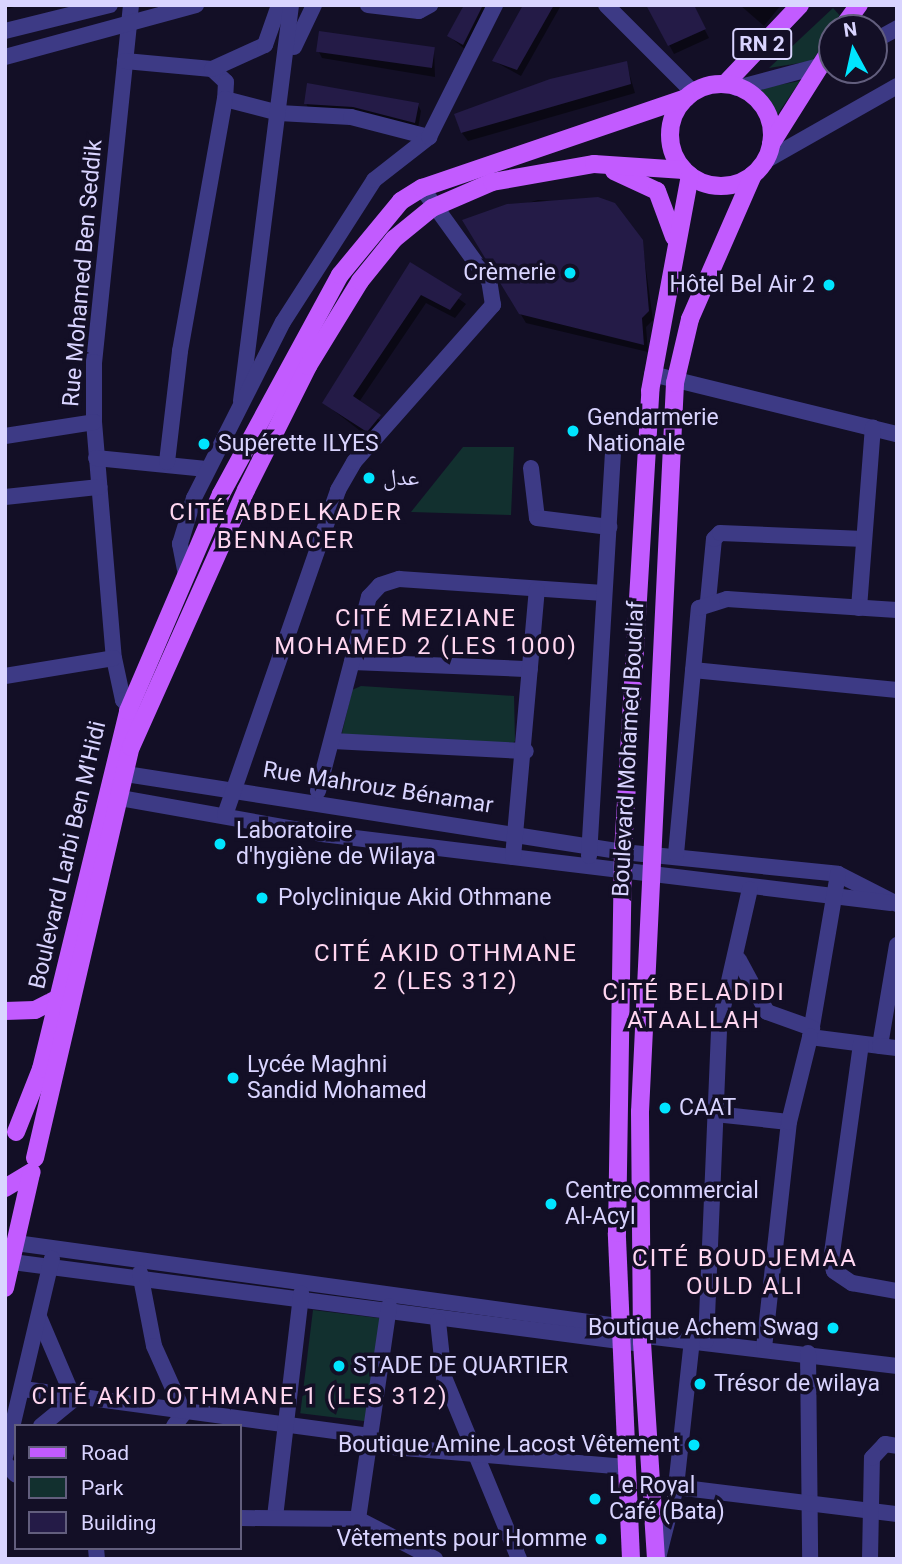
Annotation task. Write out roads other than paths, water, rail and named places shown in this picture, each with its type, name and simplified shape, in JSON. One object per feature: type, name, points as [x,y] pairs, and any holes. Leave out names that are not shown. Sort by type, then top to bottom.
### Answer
[{"type":"main road","name":"RN 2","points":[[731,86],[800,5]]},
{"type":"main road","name":"RN 2","points":[[763,160],[818,76]]},
{"type":"main road","points":[[731,86],[767,113],[763,160],[728,185],[687,173],[670,134],[689,95],[731,86]]},
{"type":"main road","name":"Boulevard Larbi Ben M'Hidi","points":[[5,1288],[8,1261],[16,1243],[118,773],[135,714],[186,575],[306,328],[364,244],[422,188],[689,95]]},
{"type":"main road","name":"Boulevard Mohamed Boudiaf","points":[[657,1559],[646,1337],[640,1112],[649,855],[675,383],[690,319],[763,160]]},
{"type":"main road","points":[[594,164],[657,191],[669,211],[676,249]]},
{"type":"main road","name":"Boulevard Larbi Ben M'Hidi","points":[[135,714],[307,366],[360,281],[394,239],[432,208],[492,182],[594,164],[687,173]]},
{"type":"main road","name":"Boulevard Mohamed Boudiaf","points":[[631,1559],[619,1326],[616,1051],[623,852],[652,374],[676,249],[687,173]]},
{"type":"main road","name":"Boulevard Larbi Ben M'Hidi","points":[[11,1131],[59,998],[114,796]]},
{"type":"main road","points":[[5,1011],[36,1010],[59,998]]},
{"type":"main road","points":[[5,1188],[33,1166],[30,1142],[11,1131]]},
{"type":"street","points":[[5,31],[110,5]]},
{"type":"street","name":"Rue Mohamed Ben Seddik","points":[[131,5],[94,362],[94,422],[114,658],[135,714]]},
{"type":"street","points":[[5,57],[196,5]]},
{"type":"street","points":[[125,61],[212,69],[265,45],[279,5]]},
{"type":"street","points":[[241,407],[288,60],[291,5]]},
{"type":"street","points":[[288,60],[314,5]]},
{"type":"street","points":[[368,5],[419,11],[430,5]]},
{"type":"street","points":[[186,575],[183,528],[206,469],[351,211],[374,180],[429,137],[495,5]]},
{"type":"street","points":[[606,5],[689,95]]},
{"type":"street","points":[[731,86],[818,66]]},
{"type":"street","points":[[167,462],[180,351],[225,99],[226,82],[212,69]]},
{"type":"street","points":[[763,160],[897,86]]},
{"type":"street","points":[[225,99],[279,113],[351,117],[429,137]]},
{"type":"street","points":[[225,816],[338,490],[354,462],[493,305],[489,281],[432,208],[422,188]]},
{"type":"street","points":[[652,374],[675,383],[897,434]]},
{"type":"street","points":[[5,436],[94,422]]},
{"type":"street","points":[[859,608],[873,428]]},
{"type":"street","points":[[587,867],[591,846],[612,447]]},
{"type":"street","points":[[96,458],[167,462],[206,469]]},
{"type":"street","points":[[531,468],[537,518],[609,527]]},
{"type":"street","points":[[5,497],[99,487]]},
{"type":"street","points":[[708,601],[714,538],[720,533],[864,539]]},
{"type":"street","points":[[318,790],[369,597],[380,585],[399,579],[604,593]]},
{"type":"street","points":[[513,857],[526,751],[537,590]]},
{"type":"street","points":[[676,853],[699,608],[708,601],[897,610]]},
{"type":"street","points":[[5,677],[114,658]]},
{"type":"street","points":[[352,662],[530,669]]},
{"type":"street","points":[[693,670],[897,690]]},
{"type":"street","points":[[333,741],[526,751]]},
{"type":"street","name":"Rue Mahrouz Bénamar","points":[[114,796],[225,816],[624,873],[836,901],[897,904],[838,874],[676,853],[649,855],[623,852],[516,833],[118,773]]},
{"type":"street","points":[[765,1348],[789,1122],[811,1033],[836,901],[838,874]]},
{"type":"street","points":[[657,1559],[676,1487],[699,1340],[719,1025],[726,983],[739,960],[750,889]]},
{"type":"street","points":[[880,1046],[893,989],[897,945]]},
{"type":"street","points":[[739,960],[767,1012],[811,1033],[861,1044],[897,1048]]},
{"type":"street","points":[[861,1044],[831,1260],[834,1271],[852,1283],[897,1291]]},
{"type":"street","points":[[715,1114],[789,1122]]},
{"type":"street","points":[[16,1243],[619,1326],[646,1337],[699,1340],[897,1366]]},
{"type":"street","points":[[16,1424],[54,1248]]},
{"type":"street","points":[[8,1261],[620,1345],[646,1337]]},
{"type":"street","points":[[143,1261],[141,1280],[148,1302],[155,1346],[179,1420]]},
{"type":"street","points":[[148,1302],[162,1283],[165,1263]]},
{"type":"street","points":[[275,1517],[303,1281]]},
{"type":"street","points":[[358,1519],[390,1294]]},
{"type":"street","points":[[39,1317],[74,1399]]},
{"type":"street","points":[[439,1321],[441,1368],[478,1452],[519,1559]]},
{"type":"street","points":[[585,1340],[587,1322]]},
{"type":"street","points":[[808,1353],[810,1559]]},
{"type":"street","points":[[23,1389],[179,1420],[227,1424]]},
{"type":"street","points":[[43,1424],[74,1399]]},
{"type":"street","points":[[242,1425],[626,1467]]},
{"type":"street","points":[[5,1457],[13,1441]]},
{"type":"street","points":[[870,1559],[872,1458],[885,1444],[897,1446]]},
{"type":"street","points":[[676,1487],[869,1514],[897,1514]]},
{"type":"street","points":[[242,1518],[358,1519],[435,1559]]},
{"type":"place","name":"Crèmerie","points":[[570,273]]},
{"type":"place","name":"Hôtel Bel Air 2","points":[[829,285]]},
{"type":"place","name":"Gendarmerie Nationale","points":[[573,431]]},
{"type":"place","name":"Supérette ILYES","points":[[204,444]]},
{"type":"place","name":"عدل","points":[[369,478]]},
{"type":"place","name":"Laboratoire d'hygiène de Wilaya","points":[[220,844]]},
{"type":"place","name":"Polyclinique Akid Othmane","points":[[262,898]]},
{"type":"place","name":"Lycée Maghni Sandid Mohamed","points":[[233,1078]]},
{"type":"place","name":"CAAT","points":[[665,1108]]},
{"type":"place","name":"Centre commercial Al-Acyl","points":[[551,1204]]},
{"type":"place","name":"Boutique Achem Swag","points":[[833,1328]]},
{"type":"place","name":"STADE DE QUARTIER","points":[[339,1366]]},
{"type":"place","name":"Trésor de wilaya","points":[[700,1384]]},
{"type":"place","name":"Boutique Amine Lacost Vêtement","points":[[694,1445]]},
{"type":"place","name":"Le Royal Café (Bata)","points":[[595,1499]]},
{"type":"place","name":"Vêtements pour Homme","points":[[601,1539]]},
{"type":"district","name":"CITÉ ABDELKADER BENNACER","points":[[286,527]]},
{"type":"district","name":"CITÉ MEZIANE MOHAMED 2 (LES 1000)","points":[[426,633]]},
{"type":"district","name":"CITÉ AKID OTHMANE 2 (LES 312)","points":[[446,968]]},
{"type":"district","name":"CITÉ BELADIDI ATAALLAH","points":[[694,1007]]},
{"type":"district","name":"CITÉ BOUDJEMAA OULD ALI","points":[[745,1273]]},
{"type":"district","name":"CITÉ AKID OTHMANE 1 (LES 312)","points":[[240,1397]]}]
